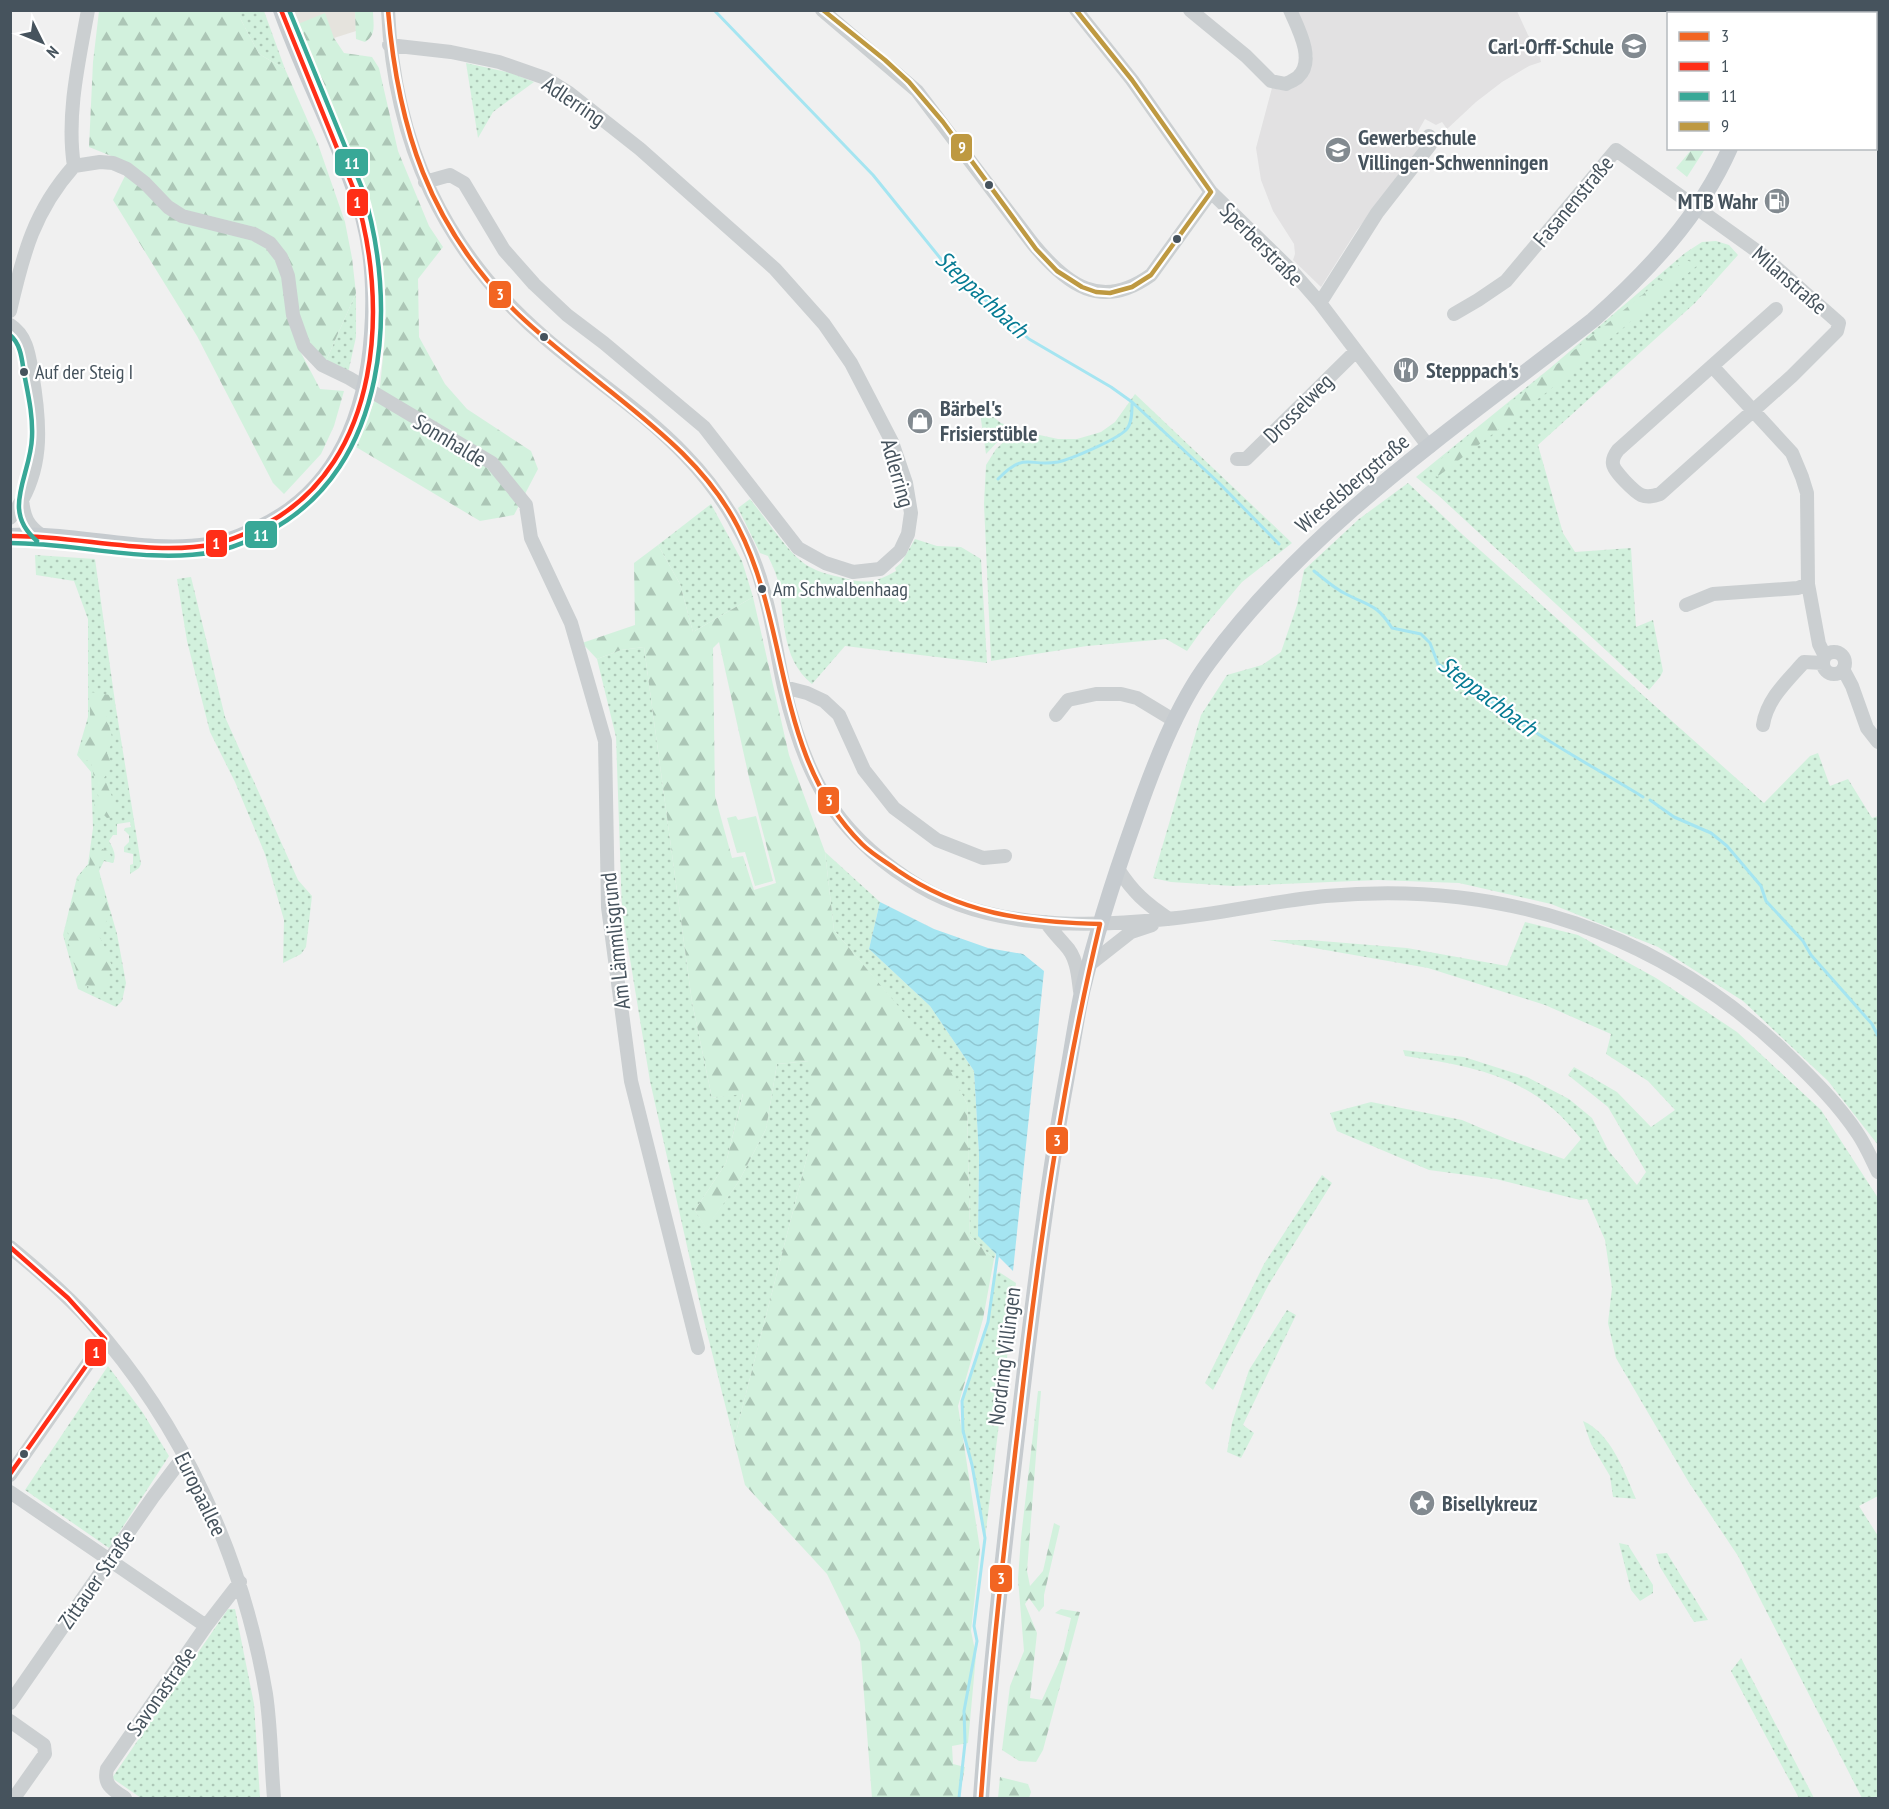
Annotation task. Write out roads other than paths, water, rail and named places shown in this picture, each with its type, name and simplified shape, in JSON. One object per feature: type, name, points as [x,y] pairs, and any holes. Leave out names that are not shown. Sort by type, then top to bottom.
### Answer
[{"type":"main road","points":[[10,536],[41,535],[135,546],[173,547],[210,545],[237,538],[270,524],[306,497],[329,471],[354,425],[365,388],[370,360],[375,297],[369,249],[363,218],[343,158],[281,10]]},
{"type":"main road","name":"Wieselsbergstraße","points":[[1100,924],[1147,785],[1175,721],[1205,666],[1241,620],[1321,537],[1361,500],[1593,320],[1618,298],[1660,253],[1698,207],[1729,150]]},
{"type":"main road","name":"Nordring Villingen","points":[[981,1798],[988,1687],[1047,1191],[1082,996],[1100,924]]},
{"type":"street","points":[[10,311],[20,267],[35,222],[62,180],[74,166],[71,148],[74,105],[88,10]]},
{"type":"street","points":[[388,10],[389,45],[399,104],[414,155],[436,207],[478,270],[512,308],[545,339],[686,455],[722,498],[740,530],[764,588],[784,687],[797,737],[819,788],[841,820],[863,845],[910,881],[951,902],[994,915],[1047,922],[1100,924],[1168,919],[1305,899],[1386,893],[1493,901],[1568,920],[1638,948],[1719,996],[1768,1036],[1816,1082],[1859,1134],[1878,1172]]},
{"type":"street","points":[[822,10],[917,91],[1033,244],[1048,262],[1070,281],[1103,293],[1123,291],[1137,285],[1151,275],[1211,192]]},
{"type":"street","name":"Sperberstraße","points":[[1076,10],[1132,80],[1211,192],[1292,271],[1320,303],[1429,447]]},
{"type":"street","points":[[1190,10],[1246,56],[1271,81],[1286,84],[1299,76],[1306,60],[1302,38],[1290,10]]},
{"type":"street","name":"Adlerring","points":[[389,45],[451,52],[499,62],[544,78],[569,93],[640,149],[774,269],[824,324],[851,363],[892,442],[906,483],[911,513],[908,534],[900,551],[880,569],[854,572],[825,563],[798,548],[704,427],[567,315],[534,284],[504,250],[464,183],[450,176],[425,182]]},
{"type":"street","points":[[1320,303],[1377,213],[1430,146],[1429,136]]},
{"type":"street","name":"Fasanenstraße","points":[[1454,314],[1506,281],[1616,150],[1698,207]]},
{"type":"street","name":"Sonnhalde","points":[[74,166],[100,162],[113,163],[127,169],[145,183],[168,207],[182,216],[254,234],[270,243],[281,257],[288,276],[293,315],[304,346],[322,365],[349,378],[492,463],[526,505],[531,538]]},
{"type":"street","name":"Milanstraße","points":[[1698,207],[1761,254],[1839,323],[1837,331],[1824,345],[1752,410],[1662,498],[1641,495],[1617,473],[1612,464],[1618,450],[1776,309]]},
{"type":"street","points":[[10,325],[23,336],[28,352],[38,405],[40,439],[35,463],[22,500],[10,518]]},
{"type":"street","name":"Drosselweg","points":[[1237,459],[1246,459],[1356,351]]},
{"type":"street","points":[[1712,366],[1791,453],[1802,477],[1807,493],[1808,584],[1825,669],[1831,674],[1843,669],[1852,686],[1867,728],[1878,742]]},
{"type":"street","points":[[22,500],[26,520],[31,528],[41,535]]},
{"type":"street","name":"Am Lämmlisgrund","points":[[531,538],[571,623],[605,741],[608,907],[631,1081],[698,1348]]},
{"type":"street","points":[[1686,605],[1713,594],[1798,588],[1808,584]]},
{"type":"street","points":[[1764,725],[1765,711],[1804,662],[1824,659]]},
{"type":"street","points":[[784,687],[807,693],[824,701],[839,715],[864,770],[894,808],[937,840],[946,844],[982,858],[1005,856]]},
{"type":"street","points":[[1056,715],[1068,700],[1096,694],[1121,694],[1137,698],[1175,721]]},
{"type":"street","points":[[1118,868],[1131,889],[1144,902],[1168,919]]},
{"type":"street","points":[[1089,965],[1131,932],[1168,919]]},
{"type":"street","points":[[1047,922],[1056,937],[1066,945],[1076,963],[1082,996]]},
{"type":"street","name":"Europaallee","points":[[10,1247],[57,1287],[105,1339],[156,1407],[208,1505],[240,1582],[266,1694],[274,1798]]},
{"type":"street","points":[[10,1475],[105,1339]]},
{"type":"street","name":"Zittauer Straße","points":[[10,1703],[184,1456]]},
{"type":"street","points":[[10,1492],[206,1626]]},
{"type":"street","name":"Savonastraße","points":[[124,1798],[109,1787],[105,1778],[107,1769],[206,1626],[240,1582]]},
{"type":"street","points":[[10,1721],[44,1745],[45,1754],[14,1798]]},
{"type":"water","points":[[880,902],[934,929],[988,948],[1023,954],[1044,971],[1013,1271],[978,1236],[979,1155],[974,1071],[930,1006],[869,949]]},
{"type":"waterway","name":"Steppachbach","points":[[714,10],[873,175],[945,264],[1029,339],[1111,387],[1132,402],[1219,483],[1279,544]]},
{"type":"waterway","points":[[998,479],[1015,465],[1027,462],[1058,462],[1113,439],[1128,427],[1132,404]]},
{"type":"waterway","name":"Steppachbach","points":[[1314,571],[1346,594],[1377,610],[1392,628],[1421,634],[1430,643],[1438,664],[1451,672],[1465,674],[1495,705],[1563,750],[1643,797]]},
{"type":"waterway","name":"Steppachbach","points":[[1650,800],[1674,817],[1711,833],[1727,846],[1761,886],[1766,901],[1803,941],[1811,955],[1872,1024],[1878,1036]]},
{"type":"waterway","points":[[959,1798],[965,1743],[964,1711],[977,1641],[974,1626],[985,1538],[972,1465],[963,1431],[962,1401],[988,1322],[998,1252]]},
{"type":"place","name":"Carl-Orff-Schule","points":[[1634,46]]},
{"type":"place","name":"Gewerbeschule Villingen-Schwenningen","points":[[1338,150]]},
{"type":"place","name":"MTB Wahr","points":[[1777,201]]},
{"type":"place","name":"Stepppach's","points":[[1406,370]]},
{"type":"place","name":"Auf der Steig I","points":[[24,372]]},
{"type":"place","name":"Bärbel's Frisierstüble","points":[[920,421]]},
{"type":"place","name":"Am Schwalbenhaag","points":[[762,589]]},
{"type":"place","name":"Bisellykreuz","points":[[1422,1503]]}]
